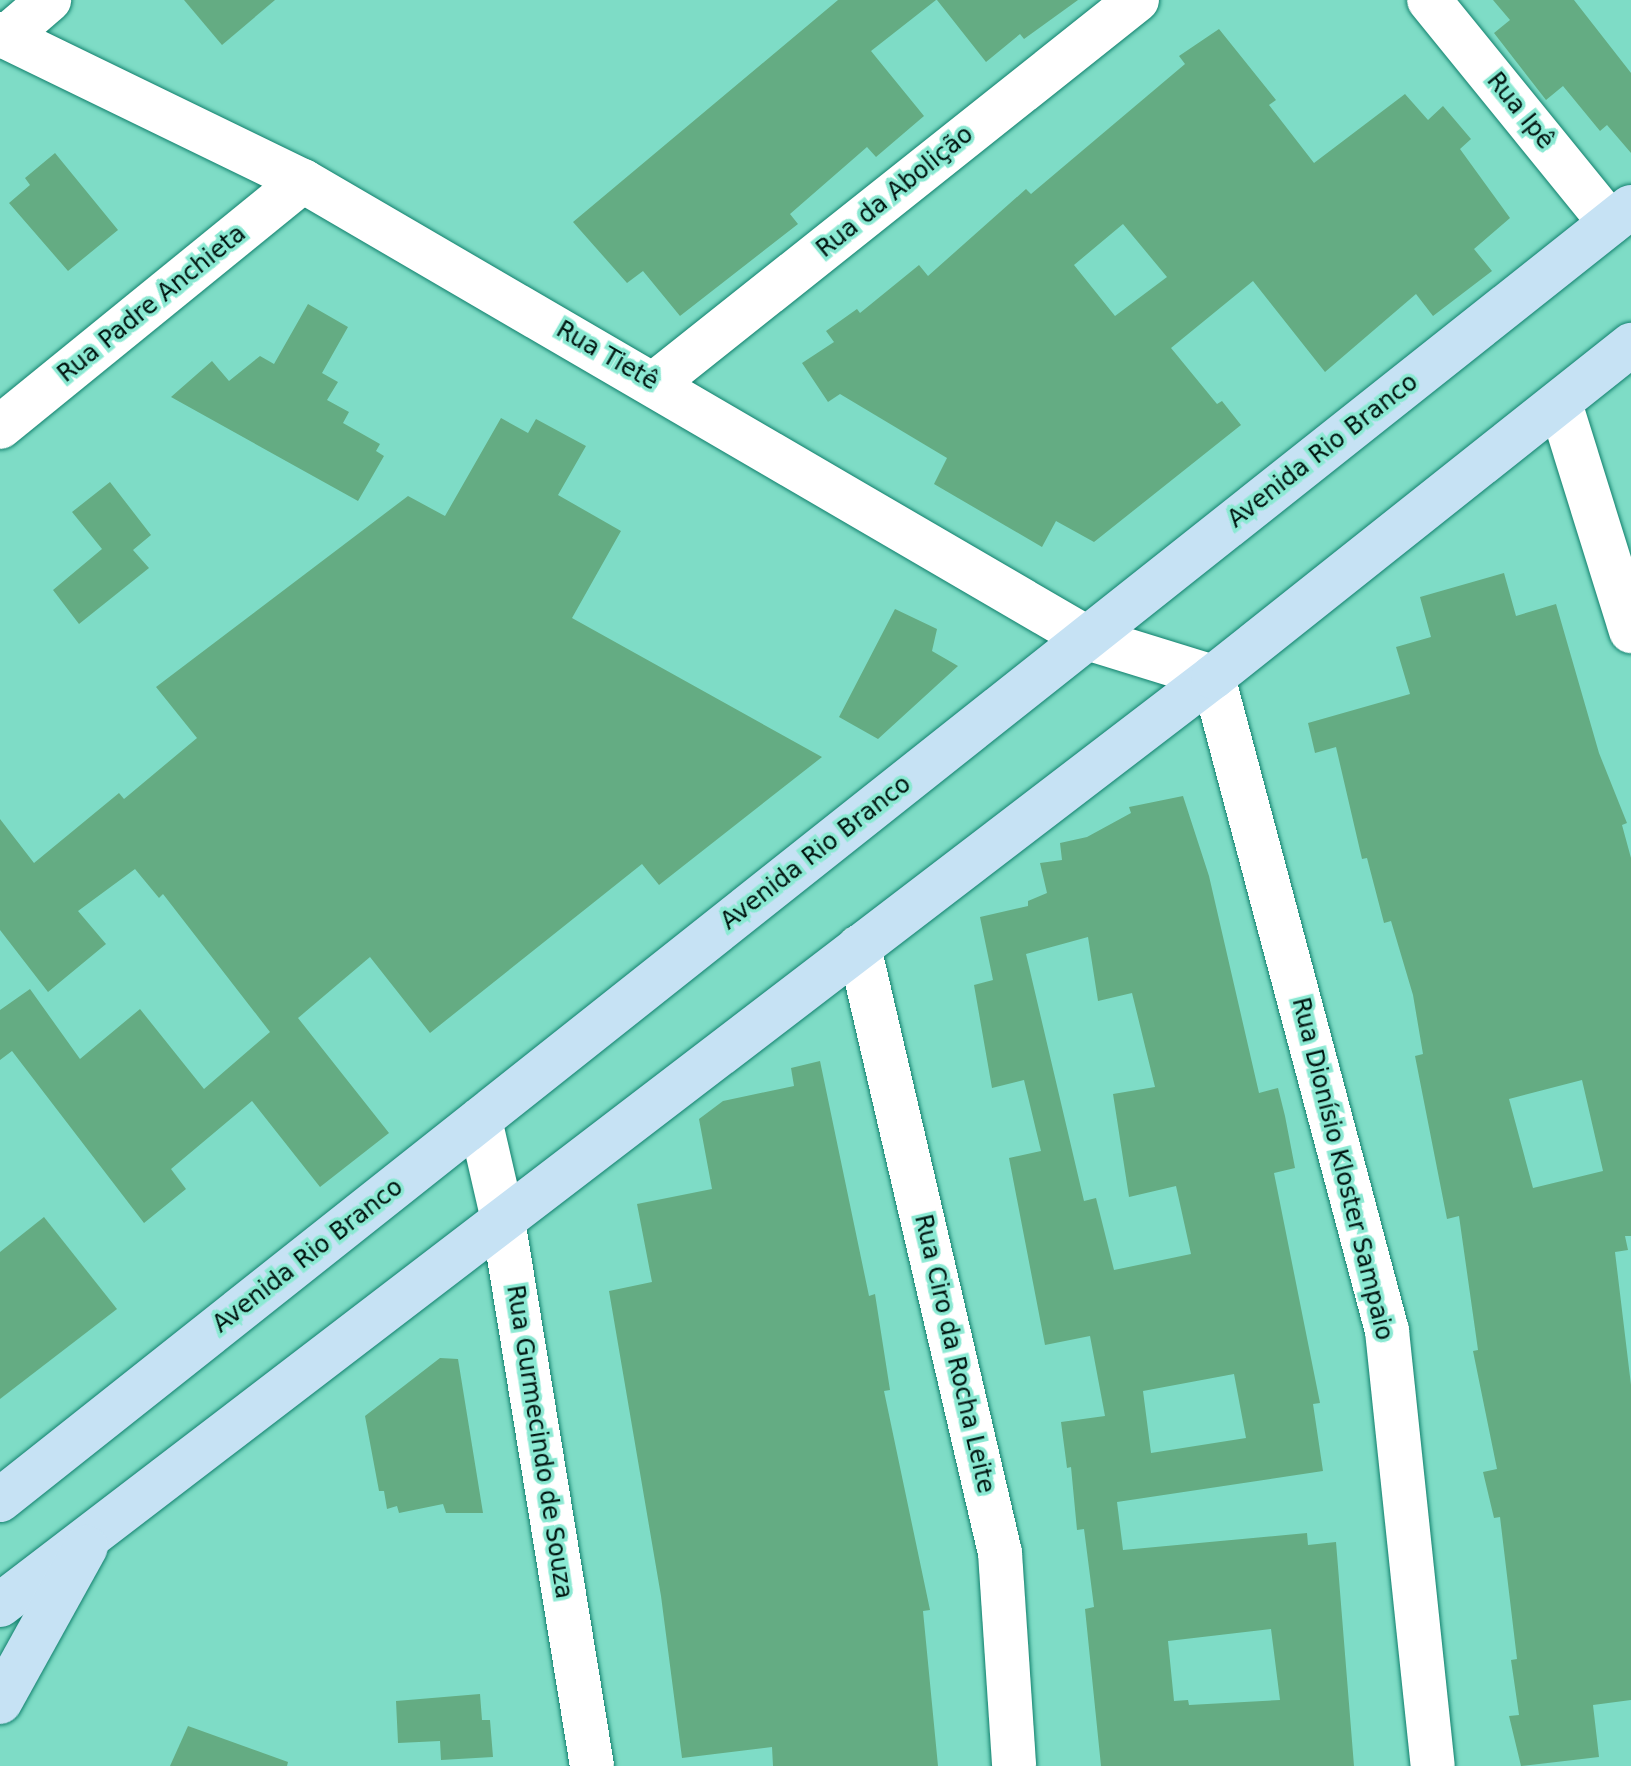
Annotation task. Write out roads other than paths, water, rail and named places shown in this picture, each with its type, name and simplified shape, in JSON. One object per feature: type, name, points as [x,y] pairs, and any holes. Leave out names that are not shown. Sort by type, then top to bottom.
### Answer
[{"type":"main road","name":"Avenida Rio Branco","points":[[0,1500],[1620,215]]},
{"type":"main road","points":[[0,1605],[1213,677],[1631,345]]},
{"type":"main road","points":[[0,1702],[93,1534]]},
{"type":"street","points":[[3,35],[49,0]]},
{"type":"street","name":"Rua da Abolição","points":[[654,384],[1137,0]]},
{"type":"street","name":"Rua Ipê","points":[[1429,0],[1620,215]]},
{"type":"street","name":"Rua Tietê","points":[[3,35],[303,181],[1087,638],[1213,677]]},
{"type":"street","name":"Rua Padre Anchieta","points":[[0,427],[303,181]]},
{"type":"street","points":[[1560,403],[1631,631]]},
{"type":"street","name":"Rua Dionísio Kloster Sampaio","points":[[1213,677],[1387,1331],[1433,1766]]},
{"type":"street","name":"Rua Ciro da Rocha Leite","points":[[859,947],[1000,1553],[1014,1766]]},
{"type":"street","name":"Rua Gurmecindo de Souza","points":[[480,1120],[503,1220],[592,1766]]}]
